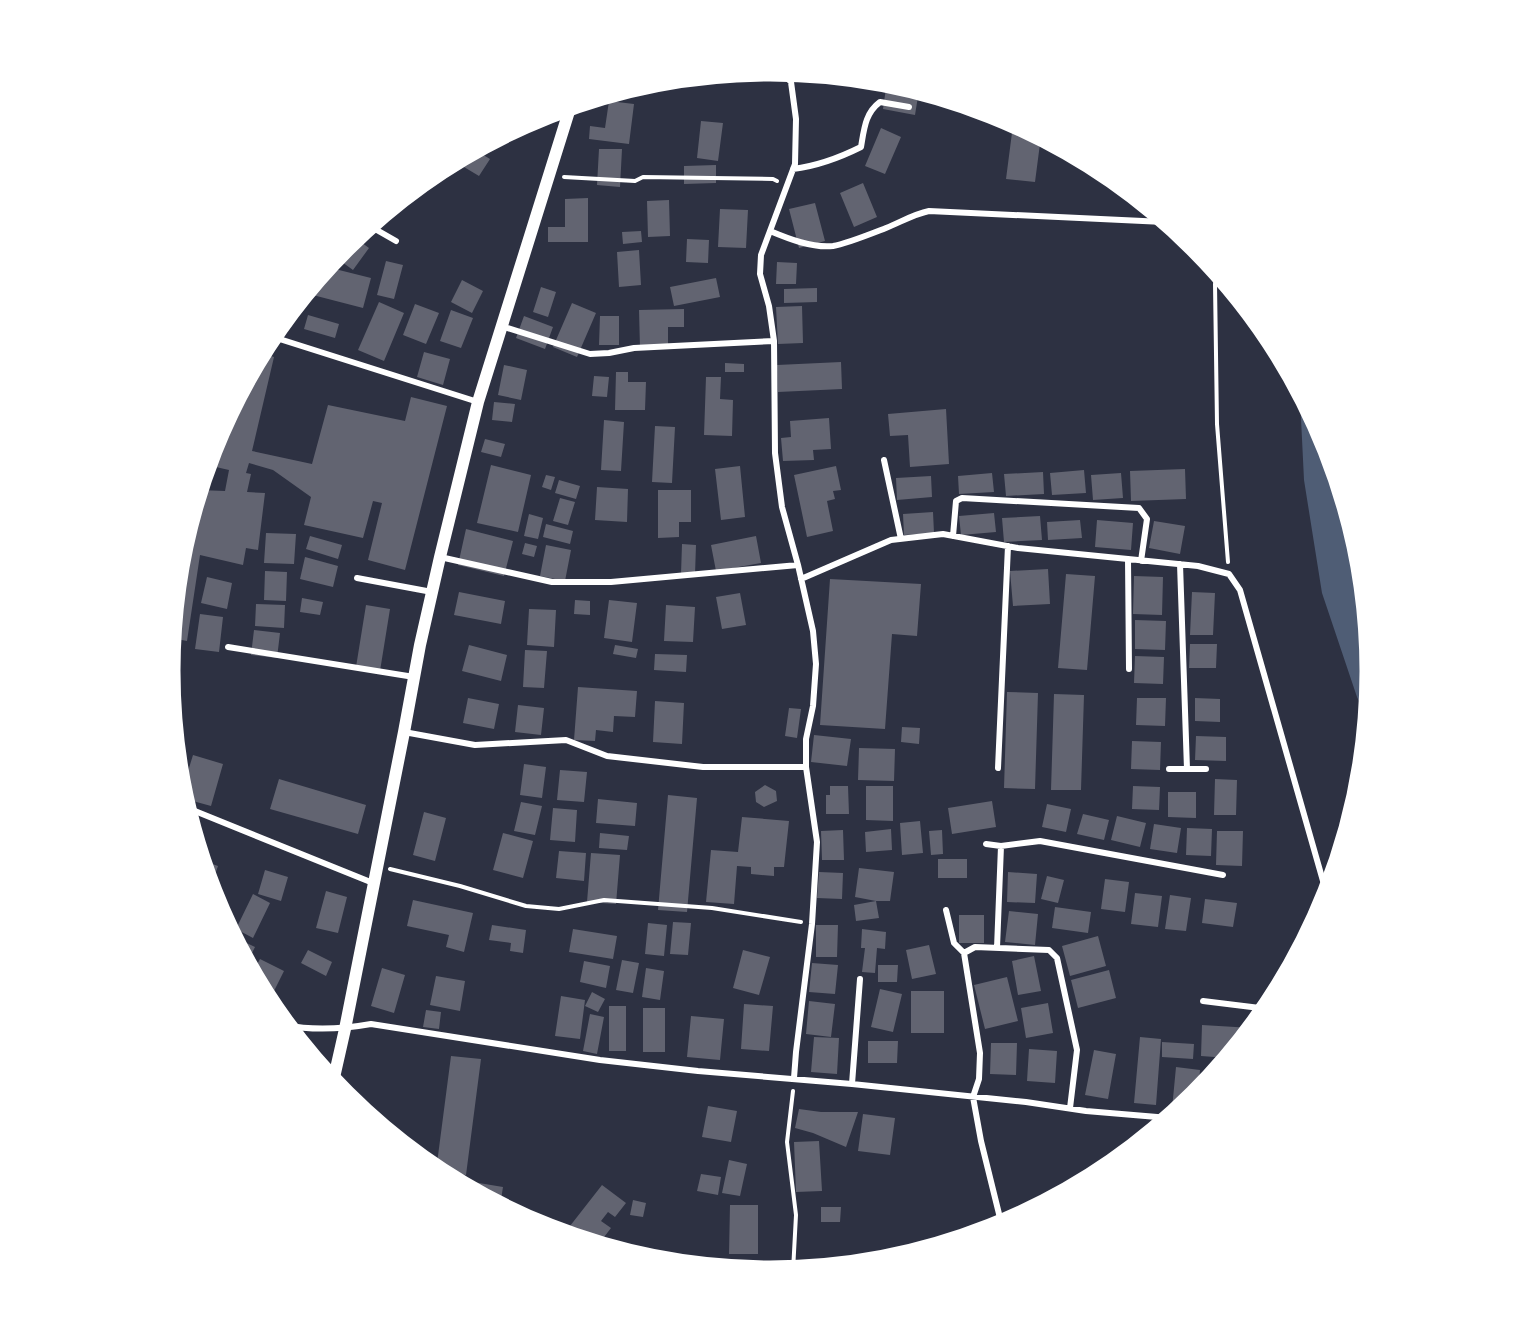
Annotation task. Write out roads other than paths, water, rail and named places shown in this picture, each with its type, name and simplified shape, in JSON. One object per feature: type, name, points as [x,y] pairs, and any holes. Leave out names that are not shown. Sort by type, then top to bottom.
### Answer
[{"type":"main road","points":[[335,1072],[378,867],[420,645],[440,557],[478,402],[568,116]]},
{"type":"street","points":[[790,80],[796,119],[795,164],[761,255],[760,274],[769,306],[774,341],[775,453],[782,507],[813,630],[816,664],[813,706],[806,739],[806,767],[817,842],[812,924],[794,1078]]},
{"type":"street","points":[[794,169],[842,157],[861,147],[866,119],[880,102],[909,107]]},
{"type":"street","points":[[770,231],[788,239],[823,246],[836,246],[887,228],[918,213],[929,211],[1154,222]]},
{"type":"street","points":[[377,229],[396,240]]},
{"type":"street","points":[[501,326],[590,354],[634,348],[774,341]]},
{"type":"street","points":[[280,339],[478,402]]},
{"type":"street","points":[[884,460],[901,539]]},
{"type":"street","points":[[953,536],[956,501],[962,498],[1138,507],[1147,519],[1141,561]]},
{"type":"street","points":[[801,579],[891,540],[942,534],[1008,546],[1198,566],[1229,574],[1240,590],[1323,880]]},
{"type":"street","points":[[998,768],[1008,546]]},
{"type":"street","points":[[440,557],[552,582],[611,582],[798,565]]},
{"type":"street","points":[[1128,559],[1129,669]]},
{"type":"street","points":[[1180,564],[1187,769]]},
{"type":"street","points":[[357,578],[432,592]]},
{"type":"street","points":[[228,647],[414,677]]},
{"type":"street","points":[[404,732],[475,745],[566,740],[607,756],[703,766],[806,767]]},
{"type":"street","points":[[1169,769],[1206,770]]},
{"type":"street","points":[[196,811],[374,884]]},
{"type":"street","points":[[986,844],[1001,846],[1040,841],[1223,875]]},
{"type":"street","points":[[997,948],[1001,846]]},
{"type":"street","points":[[946,909],[954,943],[964,953],[980,1053],[979,1079],[973,1097],[999,1216]]},
{"type":"street","points":[[964,953],[975,947],[1049,950],[1057,958],[1077,1050],[1070,1108]]},
{"type":"street","points":[[852,1084],[860,979]]},
{"type":"street","points":[[1203,1001],[1256,1008]]},
{"type":"street","points":[[299,1028],[345,1029],[372,1024],[600,1060],[1159,1117]]},
{"type":"water","points":[[1300,408],[1330,481],[1350,556],[1360,632],[1362,671],[1360,704],[1322,593],[1304,480]]}]
